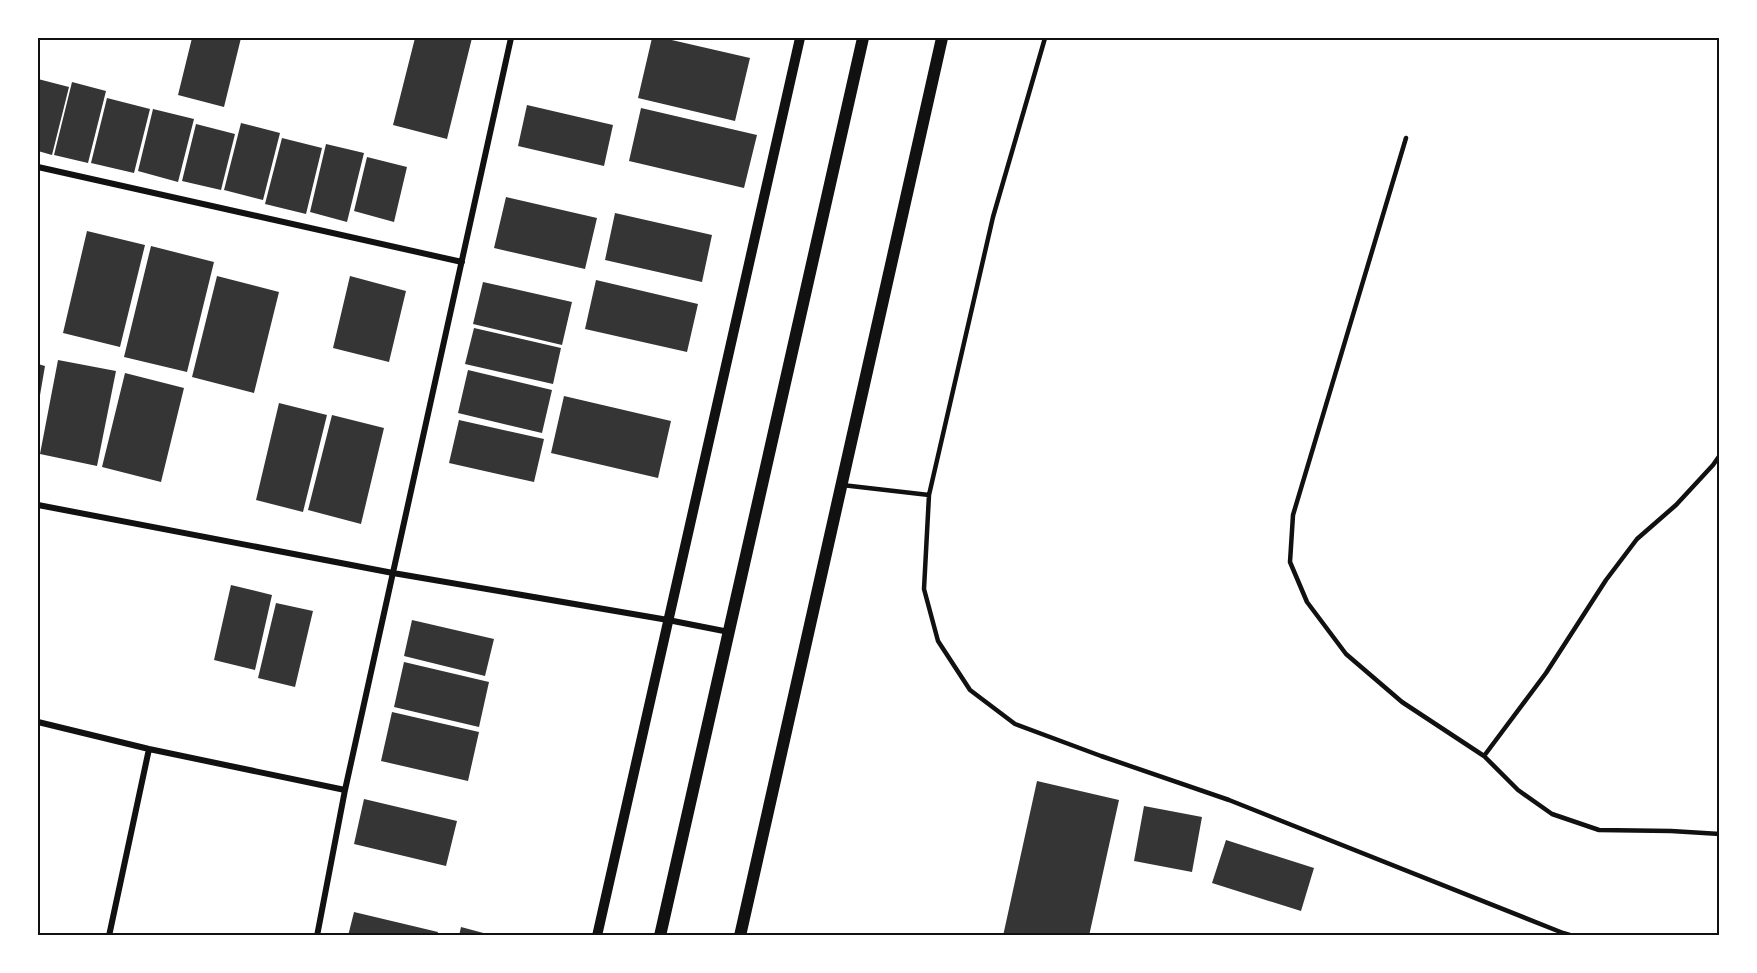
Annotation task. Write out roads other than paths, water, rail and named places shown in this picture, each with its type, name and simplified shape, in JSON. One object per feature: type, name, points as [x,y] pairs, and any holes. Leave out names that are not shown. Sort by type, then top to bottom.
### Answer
[{"type":"main road","points":[[660,936],[863,38]]},
{"type":"main road","points":[[740,936],[942,38]]},
{"type":"street","points":[[317,936],[345,790],[511,38]]},
{"type":"street","points":[[597,936],[800,38]]},
{"type":"street","points":[[38,167],[462,262]]},
{"type":"street","points":[[38,505],[393,573],[729,632]]},
{"type":"street","points":[[38,722],[150,749],[345,790]]},
{"type":"street","points":[[109,936],[150,749]]},
{"type":"lane","points":[[1045,38],[993,217],[929,495],[924,589],[938,641],[970,690],[1015,724],[1229,800],[1573,936]]},
{"type":"lane","points":[[1406,138],[1293,515],[1290,562],[1307,602],[1346,654],[1402,702],[1484,756],[1518,790],[1552,814],[1599,830],[1719,834]]},
{"type":"lane","points":[[1484,756],[1546,673],[1606,580],[1637,539],[1676,505],[1713,465],[1719,455]]},
{"type":"lane","points":[[842,485],[929,495]]}]
